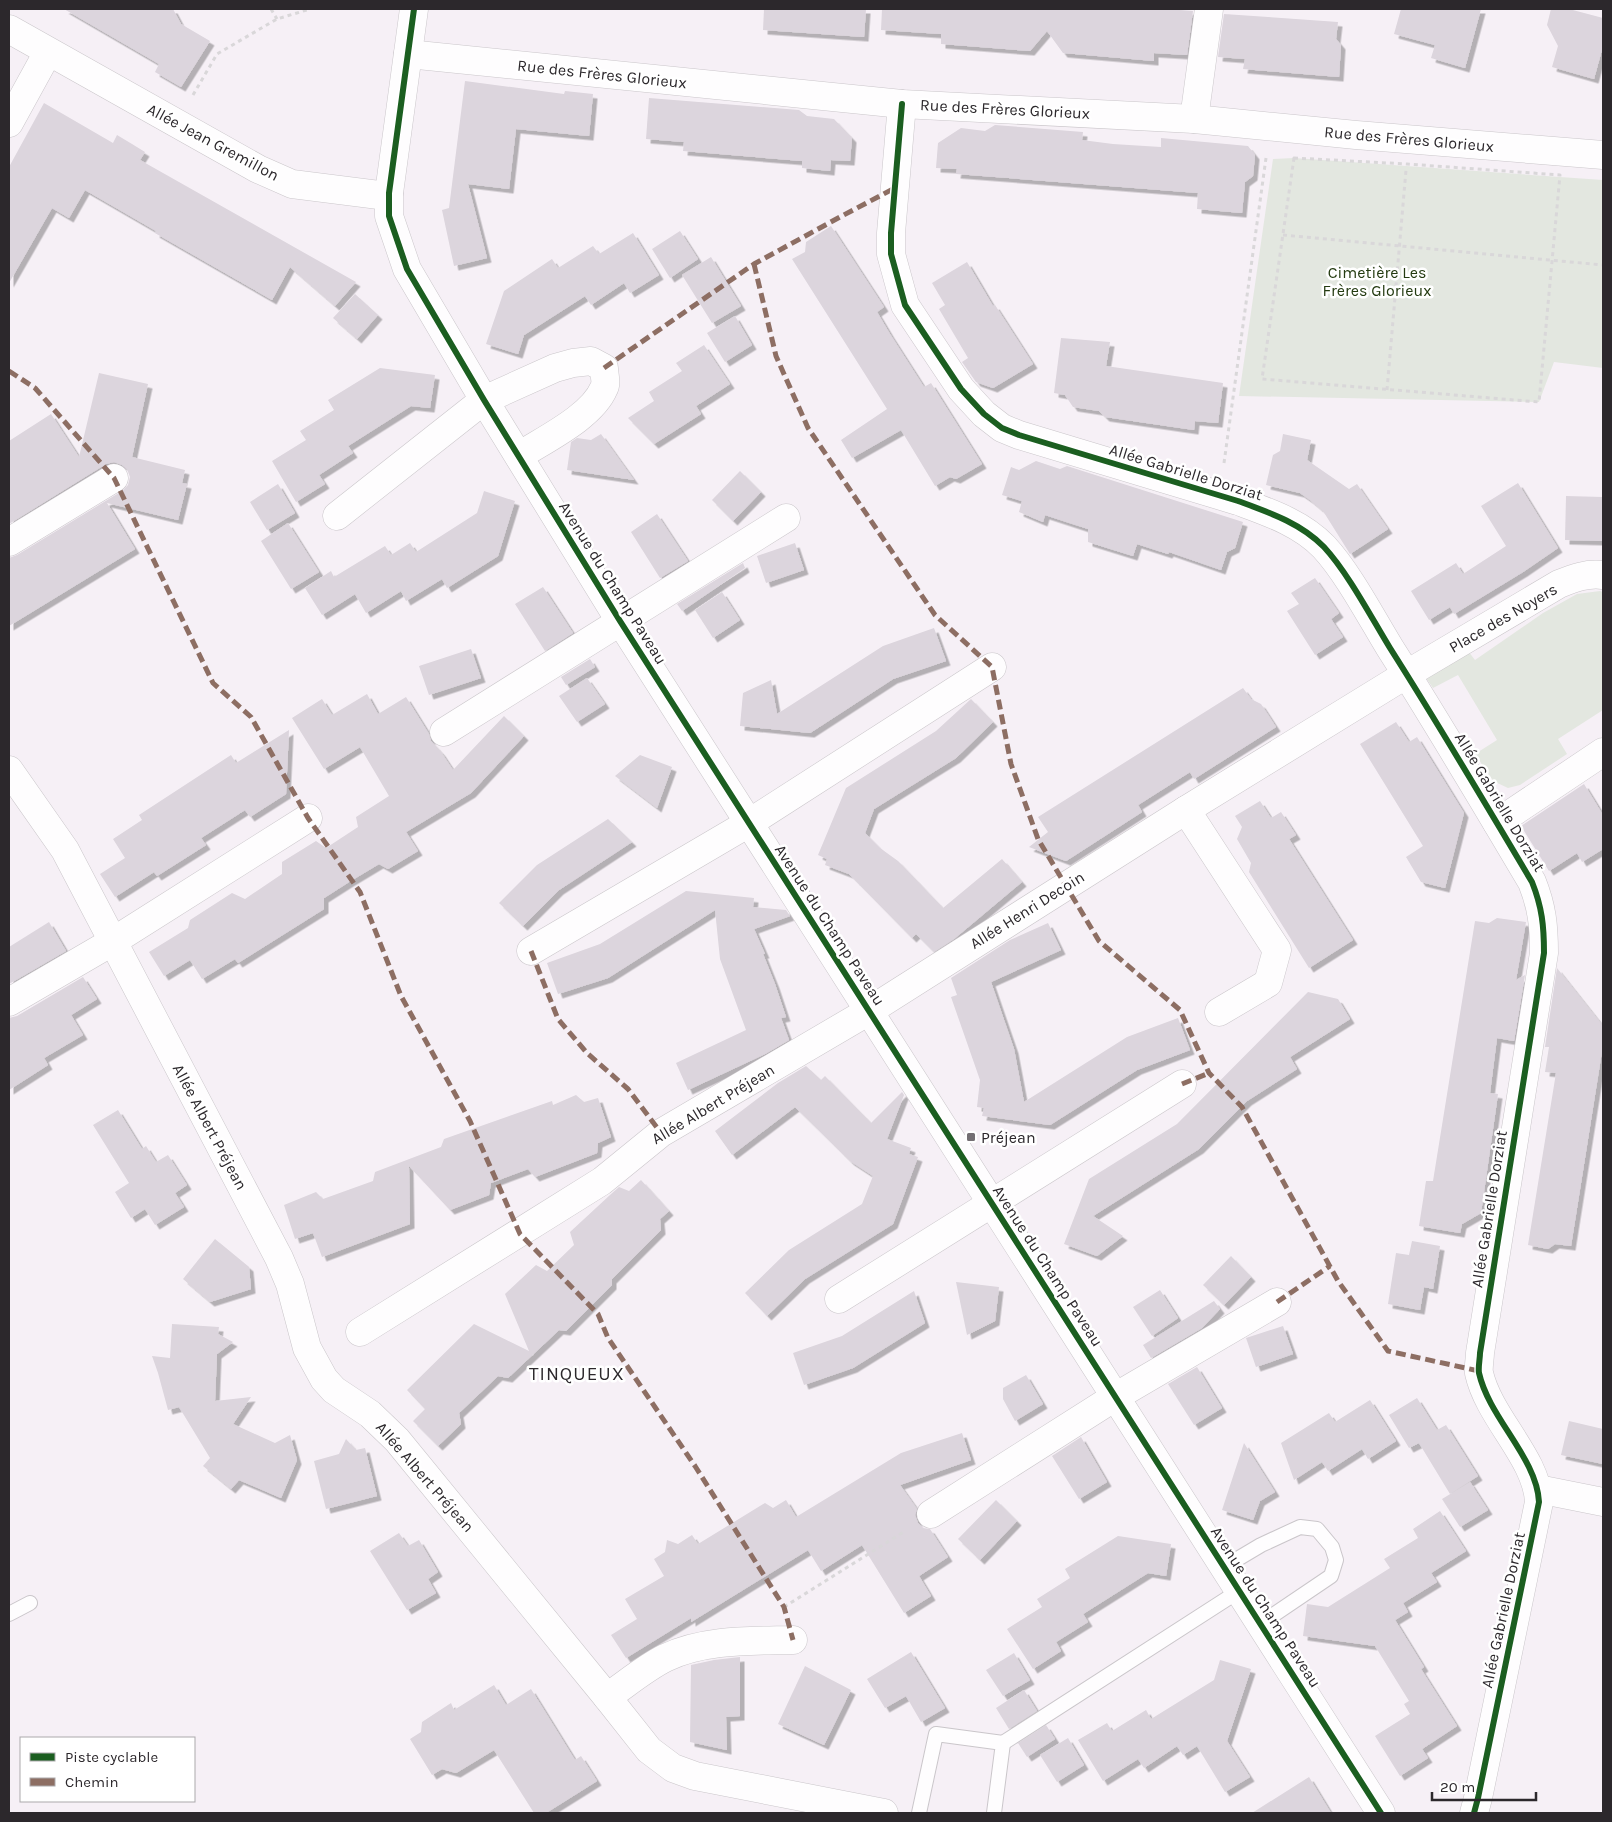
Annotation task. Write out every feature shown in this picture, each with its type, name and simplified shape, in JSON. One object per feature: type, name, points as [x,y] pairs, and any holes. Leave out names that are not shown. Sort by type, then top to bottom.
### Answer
[{"type":"street","name":"Avenue du Champ Paveau","points":[[414,9],[389,193],[389,216],[407,269],[484,400],[620,621],[1381,1813]]},
{"type":"street","points":[[1194,119],[1209,9]]},
{"type":"street","name":"Allée Jean Gremillon","points":[[9,29],[258,169],[292,184],[378,195],[389,193]]},
{"type":"street","points":[[9,123],[48,52]]},
{"type":"street","name":"Rue des Frères Glorieux","points":[[408,54],[902,104],[1194,119],[1270,127],[1408,152],[1603,155]]},
{"type":"street","name":"Allée Gabrielle Dorziat","points":[[902,104],[890,233],[891,254],[905,305],[961,389],[984,414],[1010,432],[1219,496],[1271,514],[1300,528],[1323,547],[1341,570],[1407,674],[1532,882],[1539,899],[1544,923],[1544,953],[1479,1371],[1487,1395],[1526,1462],[1538,1489],[1538,1502],[1536,1521],[1474,1813]]},
{"type":"street","points":[[337,516],[484,400],[555,368],[573,363],[591,361],[604,368],[606,386],[596,401],[577,418],[519,456]]},
{"type":"street","points":[[9,542],[114,478]]},
{"type":"street","name":"Avenue du Champ Paveau","points":[[444,732],[786,518]]},
{"type":"street","name":"Place des Noyers","points":[[1407,674],[1559,584],[1576,577],[1603,574]]},
{"type":"street","points":[[531,951],[749,823],[992,667]]},
{"type":"street","name":"Allée Henri Decoin","points":[[869,1011],[1186,810],[1407,674]]},
{"type":"street","points":[[1497,823],[1603,752]]},
{"type":"street","name":"Allée Albert Préjean","points":[[9,770],[65,850],[279,1258],[290,1284],[307,1348],[324,1380],[334,1390],[370,1414],[397,1440],[649,1750],[673,1768],[695,1776],[884,1813]]},
{"type":"street","points":[[1186,810],[1277,950],[1268,983],[1219,1012]]},
{"type":"street","points":[[9,1002],[112,942],[308,818]]},
{"type":"street","name":"Allée Albert Préjean","points":[[360,1332],[602,1181],[660,1133],[869,1011]]},
{"type":"street","name":"Avenue du Champ Paveau","points":[[839,1299],[1182,1084]]},
{"type":"street","points":[[931,1514],[1115,1397],[1277,1302]]},
{"type":"street","points":[[1538,1489],[1603,1502]]},
{"type":"street","points":[[607,1697],[665,1658],[700,1646],[793,1640]]},
{"type":"lane","points":[[1224,1567],[1261,1545],[1300,1528],[1317,1529],[1332,1547],[1336,1560],[1331,1576],[1260,1624]]},
{"type":"lane","points":[[918,1813],[936,1734],[1003,1743],[1239,1591]]},
{"type":"lane","points":[[9,1614],[30,1603]]},
{"type":"lane","points":[[994,1813],[1003,1743]]},
{"type":"path","points":[[270,9],[277,19]]},
{"type":"path","points":[[179,125],[200,82],[217,54],[277,19],[310,9]]},
{"type":"path","points":[[1219,496],[1270,127]]},
{"type":"path","points":[[1388,390],[1408,152]]},
{"type":"path","points":[[1408,152],[1560,176],[1539,402],[1262,379],[1294,158],[1408,152]]},
{"type":"path","points":[[1283,235],[1603,265]]},
{"type":"path","points":[[784,1607],[931,1514]]},
{"type":"green space","name":"Cimetière Les Frères Glorieux","points":[[1294,158],[1603,180],[1603,368],[1554,362],[1539,402],[1239,396],[1273,159]]},
{"type":"green space","points":[[1603,592],[1603,710],[1558,739],[1567,754],[1520,785],[1508,788],[1493,781],[1475,754],[1497,740],[1458,675],[1433,688],[1426,678],[1465,647],[1475,660],[1543,613],[1577,594]]},
{"type":"building","points":[[64,9],[173,9],[181,24],[210,41],[181,87],[155,72],[159,64]]},
{"type":"building","points":[[764,9],[866,9],[864,37],[763,30]]},
{"type":"building","points":[[882,9],[1167,9],[1193,11],[1187,55],[1154,53],[1154,61],[1063,53],[1047,31],[1030,51],[941,44],[941,34],[881,30]]},
{"type":"building","points":[[1401,9],[1481,9],[1465,68],[1431,58],[1435,45],[1394,34]]},
{"type":"building","points":[[1551,9],[1569,9],[1603,18],[1603,46],[1594,79],[1552,67],[1558,46],[1547,25]]},
{"type":"building","points":[[1224,14],[1338,22],[1336,39],[1341,45],[1339,77],[1243,69],[1245,59],[1218,57]]},
{"type":"building","points":[[465,81],[564,94],[565,91],[593,94],[589,136],[516,129],[509,189],[468,184],[487,258],[454,266],[442,210],[449,208]]},
{"type":"building","points":[[649,98],[799,110],[807,116],[834,119],[852,138],[850,161],[831,160],[830,171],[802,168],[802,161],[683,151],[684,142],[646,139]]},
{"type":"building","points":[[44,103],[113,143],[117,135],[145,152],[140,160],[356,282],[335,306],[290,267],[272,300],[155,233],[156,231],[85,190],[69,218],[52,208],[9,283],[9,167]]},
{"type":"building","points":[[995,125],[1083,132],[1082,140],[1113,144],[1161,147],[1161,138],[1248,146],[1255,155],[1253,176],[1245,182],[1242,213],[1197,209],[1198,193],[956,174],[957,169],[936,168],[938,143],[961,128],[985,131]]},
{"type":"building","points":[[831,226],[884,307],[877,312],[890,334],[924,387],[931,383],[982,464],[956,479],[950,477],[935,486],[901,430],[852,458],[841,440],[887,409],[792,259],[805,252],[806,242]]},
{"type":"building","points":[[680,231],[698,259],[670,278],[652,249]]},
{"type":"building","points":[[633,233],[659,275],[630,293],[624,283],[591,305],[585,296],[524,335],[518,354],[486,344],[504,291],[552,259],[558,268],[593,246],[599,254]]},
{"type":"building","points":[[711,257],[741,306],[712,323],[682,275]]},
{"type":"building","points":[[967,262],[993,306],[995,305],[1033,364],[993,388],[976,382],[962,362],[968,358],[939,309],[945,305],[932,283]]},
{"type":"building","points":[[355,294],[378,315],[357,339],[333,318]]},
{"type":"building","points":[[735,316],[752,345],[725,362],[707,333]]},
{"type":"building","points":[[1061,338],[1110,342],[1106,366],[1223,383],[1218,423],[1195,421],[1194,430],[1105,417],[1099,411],[1073,407],[1065,395],[1054,393]]},
{"type":"building","points":[[704,345],[730,384],[696,406],[701,414],[654,444],[628,418],[654,401],[649,392],[682,371],[676,363]]},
{"type":"building","points":[[380,368],[435,375],[430,408],[411,406],[348,446],[353,453],[319,475],[325,484],[296,502],[272,461],[306,440],[300,431],[334,410],[328,400]]},
{"type":"building","points":[[99,373],[148,384],[132,457],[185,470],[182,483],[187,484],[178,520],[107,503],[135,549],[9,626],[9,558],[122,491],[128,485],[130,477],[127,469],[114,462],[106,464],[9,524],[9,441],[51,414],[79,457]]},
{"type":"building","points":[[601,434],[634,480],[567,470],[571,442],[577,438],[591,440]]},
{"type":"building","points":[[1283,434],[1311,440],[1307,460],[1349,489],[1357,484],[1388,529],[1350,554],[1323,511],[1310,500],[1300,493],[1266,485],[1273,455],[1280,451]]},
{"type":"building","points":[[1036,461],[1060,469],[1067,466],[1243,522],[1235,548],[1227,552],[1221,570],[1169,552],[1168,554],[1137,544],[1133,556],[1088,542],[1088,529],[1045,515],[1043,522],[1019,512],[1022,501],[1002,495],[1011,467],[1019,470]]},
{"type":"building","points":[[740,471],[761,492],[733,521],[712,500]]},
{"type":"building","points":[[1518,483],[1558,548],[1523,572],[1454,614],[1450,607],[1429,620],[1411,591],[1456,563],[1463,574],[1506,546],[1481,506]]},
{"type":"building","points":[[278,484],[295,513],[267,530],[250,502]]},
{"type":"building","points":[[484,491],[515,501],[498,556],[447,588],[442,579],[406,601],[401,591],[366,613],[355,594],[322,615],[305,588],[331,571],[334,577],[385,546],[391,555],[410,543],[416,552],[477,513]]},
{"type":"building","points":[[1566,496],[1603,497],[1603,541],[1565,540]]},
{"type":"building","points":[[657,514],[688,561],[660,578],[631,532]]},
{"type":"building","points":[[288,523],[319,572],[291,589],[261,541]]},
{"type":"building","points":[[795,543],[804,570],[766,583],[757,556]]},
{"type":"building","points":[[743,563],[745,568],[682,611],[677,604]]},
{"type":"building","points":[[1315,578],[1339,613],[1331,619],[1343,637],[1315,655],[1287,611],[1299,604],[1291,593]]},
{"type":"building","points":[[543,587],[573,633],[545,651],[515,604]]},
{"type":"building","points":[[722,592],[740,620],[713,638],[695,610]]},
{"type":"building","points":[[934,628],[946,661],[893,679],[810,733],[740,726],[743,693],[771,680],[777,714],[883,646]]},
{"type":"building","points":[[471,649],[481,678],[429,695],[419,666]]},
{"type":"building","points":[[590,659],[595,667],[566,685],[561,677]]},
{"type":"building","points":[[587,678],[605,704],[577,722],[559,696]]},
{"type":"building","points":[[1243,688],[1251,699],[1261,704],[1276,727],[1194,779],[1190,772],[1138,805],[1142,812],[1066,861],[1029,847],[1048,832],[1038,817]]},
{"type":"building","points":[[367,694],[378,714],[406,697],[429,734],[431,741],[453,770],[504,716],[524,736],[471,793],[406,832],[418,851],[388,869],[379,864],[349,882],[324,898],[324,909],[238,963],[235,959],[202,979],[190,960],[164,976],[149,952],[188,928],[190,920],[232,893],[245,899],[282,874],[282,862],[316,841],[326,848],[358,827],[356,817],[389,796],[360,747],[324,769],[292,718],[322,699],[332,715]]},
{"type":"building","points":[[971,699],[993,722],[956,758],[874,809],[865,833],[880,848],[898,861],[943,908],[1002,859],[1022,882],[954,939],[934,952],[916,934],[912,938],[849,874],[825,865],[827,859],[818,855],[846,788],[936,731]]},
{"type":"building","points":[[1396,722],[1409,742],[1417,737],[1464,813],[1445,888],[1421,882],[1406,857],[1423,846],[1360,744]]},
{"type":"building","points":[[289,730],[286,794],[250,817],[245,810],[201,838],[206,845],[157,876],[154,872],[115,897],[100,874],[125,858],[113,839],[142,820],[139,815],[231,755],[236,763]]},
{"type":"building","points":[[640,755],[672,767],[657,808],[615,776]]},
{"type":"building","points":[[1584,784],[1603,815],[1603,849],[1582,862],[1577,853],[1549,871],[1521,826]]},
{"type":"building","points":[[1260,801],[1271,818],[1281,812],[1296,835],[1289,839],[1353,940],[1309,968],[1249,872],[1251,863],[1237,839],[1242,827],[1235,816]]},
{"type":"building","points":[[608,819],[632,842],[559,890],[523,926],[499,903],[537,865]]},
{"type":"building","points":[[686,891],[754,898],[753,907],[786,910],[790,916],[754,929],[765,954],[763,954],[786,1017],[781,1018],[789,1040],[765,1054],[688,1090],[676,1063],[746,1030],[720,959],[715,910],[608,978],[558,994],[547,963],[600,944]]},
{"type":"building","points":[[1497,918],[1526,922],[1516,980],[1525,975],[1514,1041],[1497,1038],[1490,1093],[1498,1094],[1481,1213],[1462,1224],[1460,1233],[1419,1226],[1426,1181],[1433,1181],[1475,921],[1489,923]]},
{"type":"building","points":[[49,922],[66,951],[9,984],[9,947]]},
{"type":"building","points":[[1048,923],[1061,950],[991,982],[1014,1049],[1024,1102],[1127,1037],[1178,1018],[1190,1050],[1137,1070],[1050,1125],[982,1116],[984,1108],[977,1107],[980,1080],[951,997],[957,995],[951,978],[1010,940]]},
{"type":"building","points":[[1557,968],[1603,1026],[1603,1045],[1571,1246],[1555,1244],[1548,1249],[1528,1245],[1556,1073],[1545,1072],[1549,1047],[1545,1047]]},
{"type":"building","points":[[83,977],[97,999],[71,1015],[83,1035],[44,1058],[48,1065],[9,1090],[9,1018],[17,1016]]},
{"type":"building","points":[[1308,992],[1338,999],[1350,1019],[1290,1057],[1297,1069],[1247,1101],[1199,1149],[1093,1216],[1123,1236],[1097,1256],[1064,1244],[1089,1179],[1177,1124]]},
{"type":"building","points":[[806,1066],[821,1080],[825,1076],[871,1123],[902,1092],[904,1095],[887,1139],[911,1148],[909,1154],[918,1157],[893,1224],[805,1279],[767,1316],[745,1293],[789,1250],[862,1204],[873,1176],[850,1161],[795,1107],[732,1155],[715,1131],[778,1083]]},
{"type":"building","points":[[576,1095],[584,1102],[598,1098],[611,1137],[598,1143],[597,1153],[535,1177],[528,1169],[491,1183],[489,1195],[450,1210],[409,1166],[410,1224],[322,1257],[313,1233],[295,1239],[284,1205],[316,1192],[323,1199],[373,1181],[375,1172],[441,1147],[444,1139],[552,1101],[553,1105]]},
{"type":"building","points":[[118,1110],[142,1149],[146,1146],[156,1162],[168,1155],[187,1185],[175,1193],[184,1207],[155,1225],[145,1209],[131,1218],[115,1192],[129,1183],[93,1125]]},
{"type":"building","points":[[641,1180],[669,1211],[660,1219],[661,1230],[612,1279],[612,1285],[566,1331],[559,1330],[508,1378],[498,1376],[459,1413],[461,1424],[438,1446],[413,1421],[425,1409],[407,1390],[474,1324],[529,1351],[505,1294],[536,1265],[547,1271],[574,1245],[570,1232],[619,1187],[629,1191]]},
{"type":"building","points":[[215,1239],[249,1267],[251,1289],[210,1302],[183,1279]]},
{"type":"building","points":[[1412,1241],[1440,1246],[1433,1289],[1424,1287],[1420,1310],[1388,1304],[1396,1253],[1409,1255]]},
{"type":"building","points":[[1231,1256],[1251,1277],[1224,1305],[1203,1285]]},
{"type":"building","points":[[956,1282],[999,1287],[995,1321],[967,1335]]},
{"type":"building","points":[[1160,1290],[1178,1318],[1152,1336],[1133,1307]]},
{"type":"building","points":[[914,1291],[925,1323],[853,1368],[804,1385],[793,1353],[842,1336]]},
{"type":"building","points":[[1214,1301],[1220,1309],[1202,1328],[1151,1358],[1143,1345]]},
{"type":"building","points":[[172,1324],[219,1327],[218,1334],[233,1342],[217,1354],[215,1401],[251,1397],[233,1424],[275,1443],[290,1435],[297,1460],[281,1498],[239,1480],[231,1489],[203,1466],[210,1458],[179,1407],[168,1410],[152,1356],[170,1358]]},
{"type":"building","points":[[1283,1326],[1293,1354],[1256,1367],[1246,1338]]},
{"type":"building","points":[[1197,1367],[1222,1408],[1194,1425],[1168,1384]]},
{"type":"building","points":[[1026,1375],[1043,1404],[1015,1421],[1003,1399],[1003,1388]]},
{"type":"building","points":[[1417,1398],[1437,1430],[1446,1425],[1478,1476],[1450,1494],[1419,1443],[1409,1448],[1389,1415]]},
{"type":"building","points":[[1370,1400],[1396,1441],[1368,1459],[1362,1449],[1328,1471],[1322,1462],[1294,1480],[1281,1443],[1329,1413],[1335,1422]]},
{"type":"building","points":[[1569,1421],[1603,1429],[1603,1464],[1561,1455]]},
{"type":"building","points":[[962,1433],[971,1460],[900,1485],[917,1509],[915,1515],[918,1523],[923,1528],[930,1529],[948,1557],[919,1576],[931,1596],[904,1613],[862,1545],[821,1571],[808,1550],[691,1622],[691,1618],[626,1658],[611,1635],[637,1619],[625,1599],[664,1576],[654,1559],[665,1552],[667,1540],[678,1544],[692,1535],[698,1544],[765,1503],[773,1508],[786,1500],[796,1517],[901,1453]]},
{"type":"building","points":[[1081,1437],[1107,1482],[1079,1499],[1052,1456]]},
{"type":"building","points":[[346,1439],[356,1450],[365,1448],[377,1496],[326,1509],[314,1461],[339,1454]]},
{"type":"building","points":[[1244,1443],[1275,1492],[1260,1501],[1253,1520],[1222,1510]]},
{"type":"building","points":[[1470,1482],[1488,1510],[1460,1527],[1442,1499]]},
{"type":"building","points":[[996,1500],[1017,1521],[980,1560],[958,1539]]},
{"type":"building","points":[[1440,1511],[1466,1551],[1431,1573],[1437,1582],[1403,1603],[1408,1612],[1395,1620],[1424,1667],[1421,1669],[1457,1726],[1422,1749],[1428,1758],[1400,1776],[1375,1736],[1410,1714],[1404,1704],[1409,1701],[1375,1646],[1303,1636],[1307,1604],[1328,1607],[1390,1568],[1384,1559],[1418,1538],[1413,1529]]},
{"type":"building","points":[[399,1533],[408,1546],[419,1540],[438,1572],[428,1579],[436,1593],[407,1610],[370,1551]]},
{"type":"building","points":[[1118,1536],[1171,1544],[1166,1576],[1148,1573],[1083,1614],[1088,1622],[1056,1642],[1061,1651],[1033,1669],[1007,1629],[1042,1607],[1037,1599],[1070,1578],[1065,1569]]},
{"type":"building","points":[[911,1652],[945,1708],[921,1722],[906,1696],[885,1708],[867,1679]]},
{"type":"building","points":[[1014,1653],[1030,1680],[1003,1696],[986,1670]]},
{"type":"building","points":[[740,1657],[740,1716],[726,1717],[727,1750],[690,1742],[691,1665]]},
{"type":"building","points":[[1220,1660],[1251,1669],[1227,1741],[1250,1777],[1225,1792],[1197,1746],[1183,1755],[1177,1746],[1144,1768],[1138,1759],[1103,1781],[1078,1740],[1107,1723],[1112,1731],[1146,1710],[1151,1719],[1214,1680]]},
{"type":"building","points":[[805,1666],[851,1690],[824,1745],[778,1724]]},
{"type":"building","points":[[494,1685],[506,1705],[531,1689],[575,1760],[581,1756],[597,1781],[546,1813],[534,1813],[494,1750],[456,1773],[442,1769],[432,1775],[410,1739],[421,1732],[422,1722],[451,1703],[454,1710]]},
{"type":"building","points":[[1024,1690],[1037,1711],[1009,1729],[996,1708]]},
{"type":"building","points":[[1046,1725],[1055,1739],[1027,1757],[1018,1743]]},
{"type":"building","points":[[1068,1738],[1084,1765],[1057,1782],[1040,1755]]},
{"type":"building","points":[[1309,1777],[1331,1813],[1252,1813]]},
{"type":"marked path","points":[[604,368],[754,264],[893,189]]},
{"type":"marked path","points":[[754,264],[776,356],[808,428],[935,615],[992,667],[1011,764],[1038,839],[1099,941],[1180,1010],[1209,1073],[1242,1107],[1338,1281],[1388,1351],[1479,1371]]},
{"type":"marked path","points":[[9,371],[35,388],[114,478],[213,683],[251,717],[308,818],[360,892],[401,996],[470,1121],[520,1234],[598,1314],[608,1338],[695,1466],[784,1607],[793,1640]]},
{"type":"marked path","points":[[531,951],[558,1019],[587,1053],[628,1089],[661,1133]]},
{"type":"marked path","points":[[1182,1084],[1209,1073]]},
{"type":"marked path","points":[[1277,1302],[1330,1266]]},
{"type":"cycle path","points":[[414,9],[389,193],[389,216],[407,269],[484,400],[620,621],[1381,1813]]},
{"type":"cycle path","points":[[902,104],[891,233],[891,254],[905,305],[961,389],[984,414],[1002,428],[1019,435],[1261,509],[1295,525],[1315,539],[1342,569],[1532,882],[1542,917],[1544,953],[1480,1353],[1479,1373],[1484,1390],[1492,1406],[1530,1470],[1539,1502],[1474,1813]]},
{"type":"place","name":"Préjean","points":[[971,1137]]},
{"type":"district","name":"TINQUEUX","points":[[577,1374]]}]
